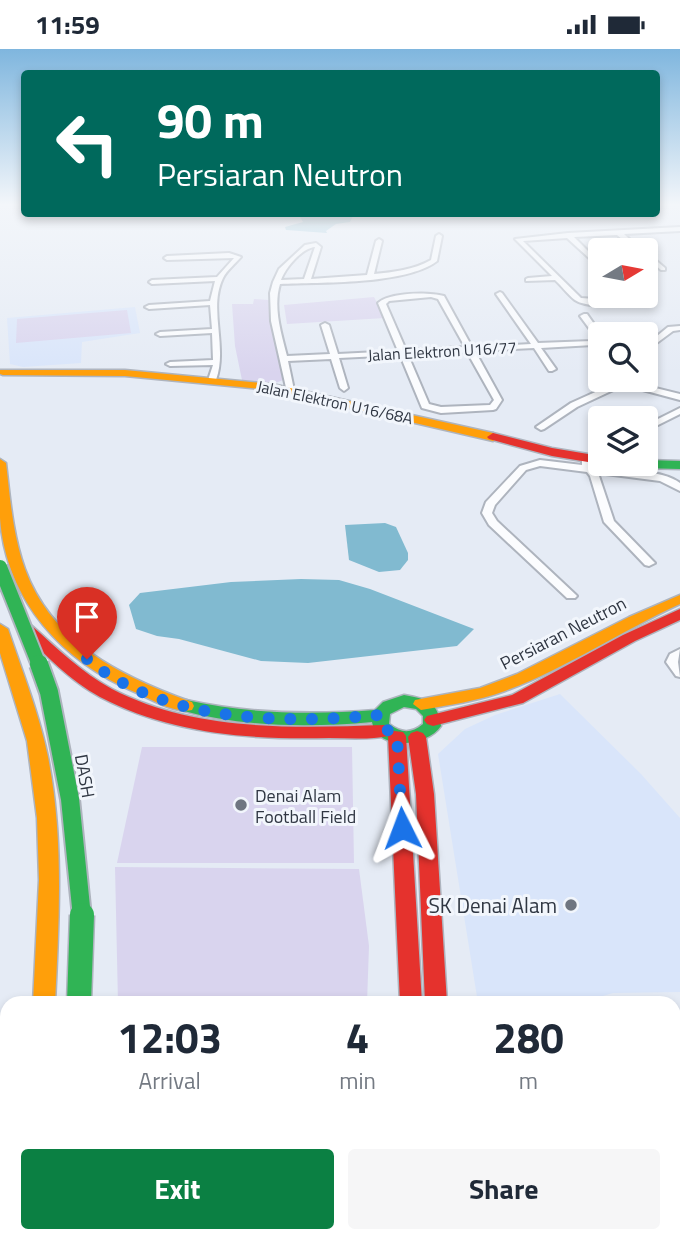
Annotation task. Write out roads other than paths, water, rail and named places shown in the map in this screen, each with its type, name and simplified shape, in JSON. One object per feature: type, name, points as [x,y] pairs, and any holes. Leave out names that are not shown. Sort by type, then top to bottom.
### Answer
[{"type":"main road","name":"Jalan Elektron U16/68A","points":[[1,375],[125,373],[290,390],[588,462]]},
{"type":"main road","points":[[0,463],[11,547],[22,582],[37,609],[56,634],[102,671],[158,698],[228,714],[262,719],[387,727],[417,737]]},
{"type":"main road","points":[[658,464],[680,465]]},
{"type":"main road","name":"DASH","points":[[0,567],[17,604],[49,692],[70,799],[82,911],[79,996]]},
{"type":"main road","points":[[0,577],[19,620],[46,650],[79,678],[101,691],[153,712],[226,730],[301,733],[387,727]]},
{"type":"main road","name":"Persiaran Neutron","points":[[421,704],[481,694],[508,684],[546,667],[620,624],[680,599]]},
{"type":"main road","name":"Persiaran Neutron","points":[[433,720],[517,699],[629,638],[680,614]]},
{"type":"main road","points":[[0,629],[32,727],[44,807],[48,924],[44,996]]},
{"type":"main road","points":[[410,996],[387,727],[382,709],[395,702],[421,704],[433,720],[428,730],[417,737]]},
{"type":"main road","points":[[417,737],[425,794],[436,996]]},
{"type":"street","points":[[212,380],[218,369],[215,303],[220,278],[234,262]]},
{"type":"street","points":[[290,262],[281,270],[276,282],[274,310],[290,390]]},
{"type":"street","points":[[307,280],[313,262]]},
{"type":"street","points":[[370,275],[374,262]]},
{"type":"street","points":[[276,282],[413,271],[428,266],[432,262]]},
{"type":"street","points":[[540,262],[582,301],[588,301]]},
{"type":"street","points":[[658,265],[663,269]]},
{"type":"street","points":[[152,282],[220,278]]},
{"type":"street","points":[[528,280],[556,278]]},
{"type":"street","points":[[500,294],[552,369]]},
{"type":"street","points":[[432,295],[441,298],[498,400],[493,407],[445,411],[425,406],[403,353],[382,303],[387,299],[432,295]]},
{"type":"street","points":[[149,307],[215,303]]},
{"type":"street","name":"Jalan Elektron U16/77","points":[[584,316],[588,322]]},
{"type":"street","points":[[325,325],[344,389]]},
{"type":"street","points":[[658,339],[671,329],[680,328]]},
{"type":"street","points":[[160,334],[216,331]]},
{"type":"street","name":"Jalan Elektron U16/77","points":[[283,359],[588,343]]},
{"type":"street","points":[[170,364],[218,362]]},
{"type":"street","points":[[658,390],[680,397]]},
{"type":"street","points":[[541,427],[574,405],[602,392]]},
{"type":"street","points":[[658,422],[680,411]]},
{"type":"street","points":[[571,596],[493,523],[487,513],[489,504],[523,468],[535,463],[588,463]]},
{"type":"street","points":[[597,476],[609,522],[649,563]]},
{"type":"street","points":[[652,476],[671,481],[680,488]]},
{"type":"street","points":[[680,653],[672,662],[680,673]]},
{"type":"water","points":[[385,523],[396,527],[408,553],[408,560],[400,570],[379,572],[349,560],[345,525]]},
{"type":"water","points":[[339,580],[370,589],[474,629],[457,646],[308,663],[261,661],[136,629],[129,605],[140,593],[231,582]]},
{"type":"place","name":"Denai Alam Football Field","points":[[241,805]]},
{"type":"place","name":"SK Denai Alam","points":[[571,905]]}]
